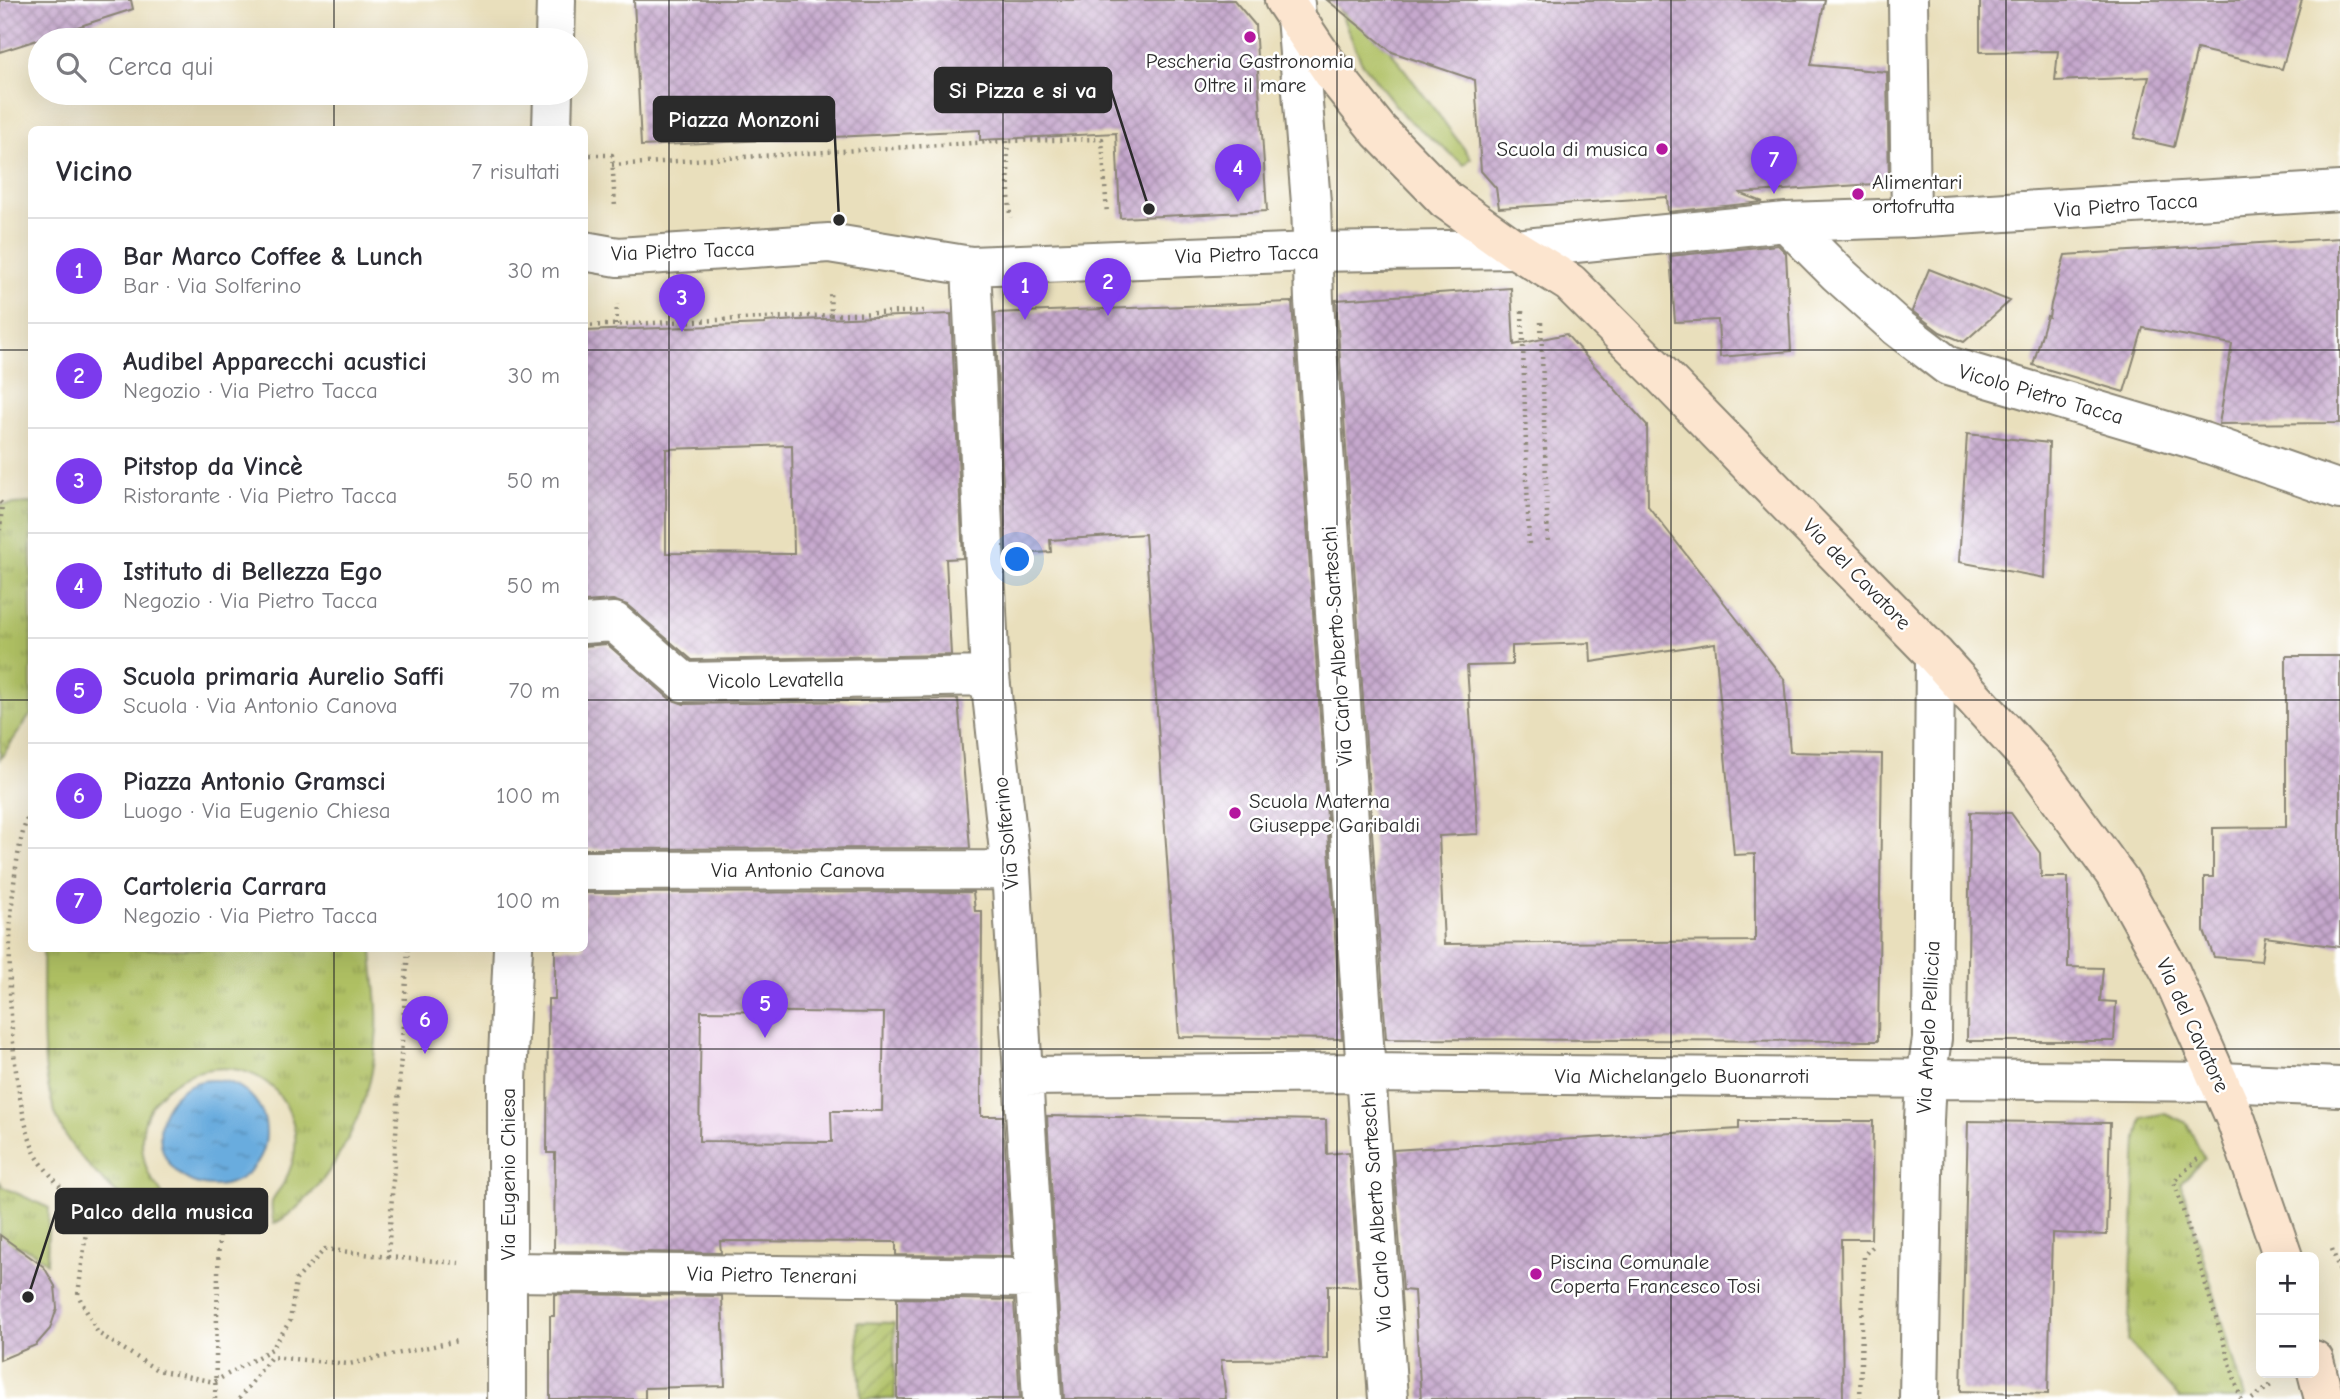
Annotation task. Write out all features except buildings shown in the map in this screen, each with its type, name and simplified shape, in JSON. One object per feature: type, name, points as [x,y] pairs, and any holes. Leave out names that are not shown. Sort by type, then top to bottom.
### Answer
[{"type":"main road","name":"Via del Cavatore","points":[[1292,7],[1335,76],[1379,131],[1446,200],[1515,249],[1570,283],[1935,655],[2037,767],[2120,881],[2171,973],[2236,1120],[2281,1252]]},
{"type":"main road","points":[[2319,1378],[2324,1399]]},
{"type":"street","points":[[555,28],[556,0]]},
{"type":"street","points":[[1908,0],[1912,218]]},
{"type":"street","name":"Via Carlo Alberto Sarteschi","points":[[1292,7],[1311,203],[1388,1399]]},
{"type":"street","points":[[552,126],[553,105]]},
{"type":"street","name":"Via Pietro Tacca","points":[[588,252],[618,257],[829,243],[971,266],[1312,251],[1515,249],[1786,222],[1912,218],[2340,191]]},
{"type":"street","name":"Vicolo Pietro Tacca","points":[[1786,222],[1896,326],[1948,366],[2203,442],[2340,490]]},
{"type":"street","name":"Via Solferino","points":[[971,266],[990,677],[1011,870],[1042,1399]]},
{"type":"street","name":"Vicolo Levatella","points":[[588,624],[614,622],[684,682],[990,677]]},
{"type":"street","name":"Via Angelo Pelliccia","points":[[1919,1399],[1926,1079],[1932,1039],[1935,655]]},
{"type":"street","name":"Via Antonio Canova","points":[[588,871],[1011,870]]},
{"type":"street","name":"Via Eugenio Chiesa","points":[[507,1399],[507,1080],[513,952]]},
{"type":"street","name":"Via Michelangelo Buonarroti","points":[[1024,1076],[1367,1073],[2220,1082],[2340,1087]]},
{"type":"street","name":"Via Pietro Tenerani","points":[[508,1272],[1035,1278]]},
{"type":"path","points":[[612,164],[1007,141],[1102,139],[1107,218]]},
{"type":"path","points":[[588,326],[831,315],[829,243]]},
{"type":"path","points":[[1541,314],[1548,545]]},
{"type":"path","points":[[1522,324],[1529,548]]},
{"type":"path","points":[[0,502],[0,530]]},
{"type":"path","points":[[8,879],[22,821],[28,812]]},
{"type":"path","points":[[5,916],[4,967],[9,1044],[22,1112],[34,1154],[88,1217],[78,1295],[98,1333],[157,1370],[214,1382],[272,1349],[290,1321],[296,1280],[325,1249],[459,1264]]},
{"type":"path","points":[[388,1257],[408,952]]},
{"type":"path","points":[[215,1399],[219,1233]]},
{"type":"path","points":[[1860,1399],[1864,1255],[1874,1245]]},
{"type":"path","points":[[239,1399],[271,1357],[349,1364],[457,1341],[457,1351]]},
{"type":"path","points":[[2252,1399],[2271,1385],[2272,1392]]},
{"type":"shaded area","points":[[588,909],[982,911],[981,1242],[554,1240],[555,1153],[547,1153],[548,1077],[555,999],[582,952],[588,952]]},
{"type":"green space","points":[[1339,9],[1389,49],[1471,158],[1464,165],[1404,116],[1361,61]]},
{"type":"green space","points":[[28,503],[28,718],[0,759],[0,505]]},
{"type":"green space","points":[[43,952],[372,952],[377,1020],[372,1070],[360,1112],[342,1150],[319,1185],[290,1213],[274,1224],[273,1200],[293,1162],[296,1139],[293,1123],[278,1094],[256,1076],[230,1069],[203,1070],[177,1081],[157,1099],[144,1123],[143,1153],[150,1177],[162,1193],[172,1221],[155,1218],[125,1200],[72,1146],[60,1125],[52,1102],[43,1025]]},
{"type":"green space","points":[[2165,1113],[2187,1123],[2204,1159],[2181,1183],[2245,1397],[2243,1399],[2180,1399],[2128,1341],[2137,1138],[2142,1118]]},
{"type":"green space","points":[[0,1182],[3,1187],[49,1208],[47,1263],[25,1249],[0,1246]]},
{"type":"green space","points":[[857,1322],[894,1323],[895,1399],[861,1399]]},
{"type":"water","points":[[213,1080],[233,1084],[250,1096],[262,1113],[266,1133],[262,1153],[250,1170],[233,1182],[213,1186],[193,1182],[176,1170],[164,1153],[160,1133],[164,1113],[176,1096],[193,1084]]},
{"type":"place","name":"Pescheria Gastronomia Oltre il mare","points":[[1250,37]]},
{"type":"place","name":"Scuola di musica","points":[[1662,149]]},
{"type":"place","name":"Cartoleria Carrara","points":[[1774,194]]},
{"type":"place","name":"Alimentari ortofrutta","points":[[1858,194]]},
{"type":"place","name":"Istituto di Bellezza Ego","points":[[1238,202]]},
{"type":"place","name":"Si Pizza e si va","points":[[1149,209]]},
{"type":"place","name":"Piazza Monzoni","points":[[839,220]]},
{"type":"place","name":"Audibel Apparecchi acustici","points":[[1108,316]]},
{"type":"place","name":"Bar Marco Coffee & Lunch","points":[[1025,320]]},
{"type":"place","name":"Pitstop da Vincè","points":[[682,332]]},
{"type":"place","name":"Scuola Materna Giuseppe Garibaldi","points":[[1235,813]]},
{"type":"place","name":"Scuola primaria Aurelio Saffi","points":[[765,1038]]},
{"type":"place","name":"Piazza Antonio Gramsci","points":[[425,1054]]},
{"type":"place","name":"Piscina Comunale Coperta Francesco Tosi","points":[[1536,1274]]},
{"type":"place","name":"Palco della musica","points":[[28,1297]]}]
